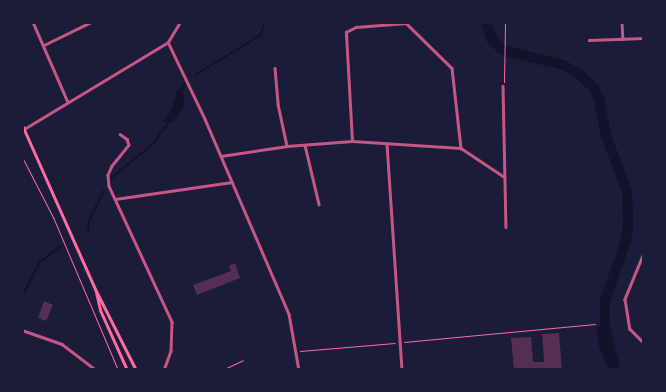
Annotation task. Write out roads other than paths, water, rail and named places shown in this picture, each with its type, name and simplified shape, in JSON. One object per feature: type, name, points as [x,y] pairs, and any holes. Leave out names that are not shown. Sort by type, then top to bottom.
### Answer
[{"type":"main road","points":[[23,127],[95,289],[136,369],[149,370]]},
{"type":"main road","points":[[95,289],[100,310],[127,370]]},
{"type":"street","points":[[33,22],[68,102]]},
{"type":"street","points":[[44,45],[91,22]]},
{"type":"street","points":[[23,127],[168,42],[180,22]]},
{"type":"street","points":[[622,22],[623,39]]},
{"type":"street","points":[[352,141],[346,32],[356,27],[406,23],[452,68],[461,148]]},
{"type":"street","points":[[589,40],[644,38]]},
{"type":"street","points":[[168,42],[221,156],[289,314],[299,370]]},
{"type":"street","points":[[275,68],[278,104],[286,146]]},
{"type":"street","points":[[503,86],[503,176],[506,227]]},
{"type":"street","points":[[120,134],[127,139],[129,145],[108,175],[115,199],[172,322],[171,351],[164,370]]},
{"type":"street","points":[[221,156],[286,146],[352,141],[461,148],[503,176]]},
{"type":"street","points":[[387,144],[402,370]]},
{"type":"street","points":[[305,145],[319,204]]},
{"type":"street","points":[[115,199],[232,182]]},
{"type":"street","points":[[644,253],[625,299],[628,324],[644,343]]},
{"type":"street","points":[[22,330],[62,344],[96,370]]},
{"type":"waterway","points":[[195,75],[261,35],[264,22]]},
{"type":"waterway","points":[[486,22],[492,40],[503,50],[563,65],[580,75],[594,88],[599,99],[606,136],[627,191],[628,225],[626,240],[605,301],[605,341]]},
{"type":"waterway","points":[[181,91],[185,84]]},
{"type":"waterway","points":[[111,178],[153,144],[168,123]]},
{"type":"waterway","points":[[88,233],[89,221],[104,190]]},
{"type":"waterway","points":[[22,297],[39,263],[61,246]]}]
